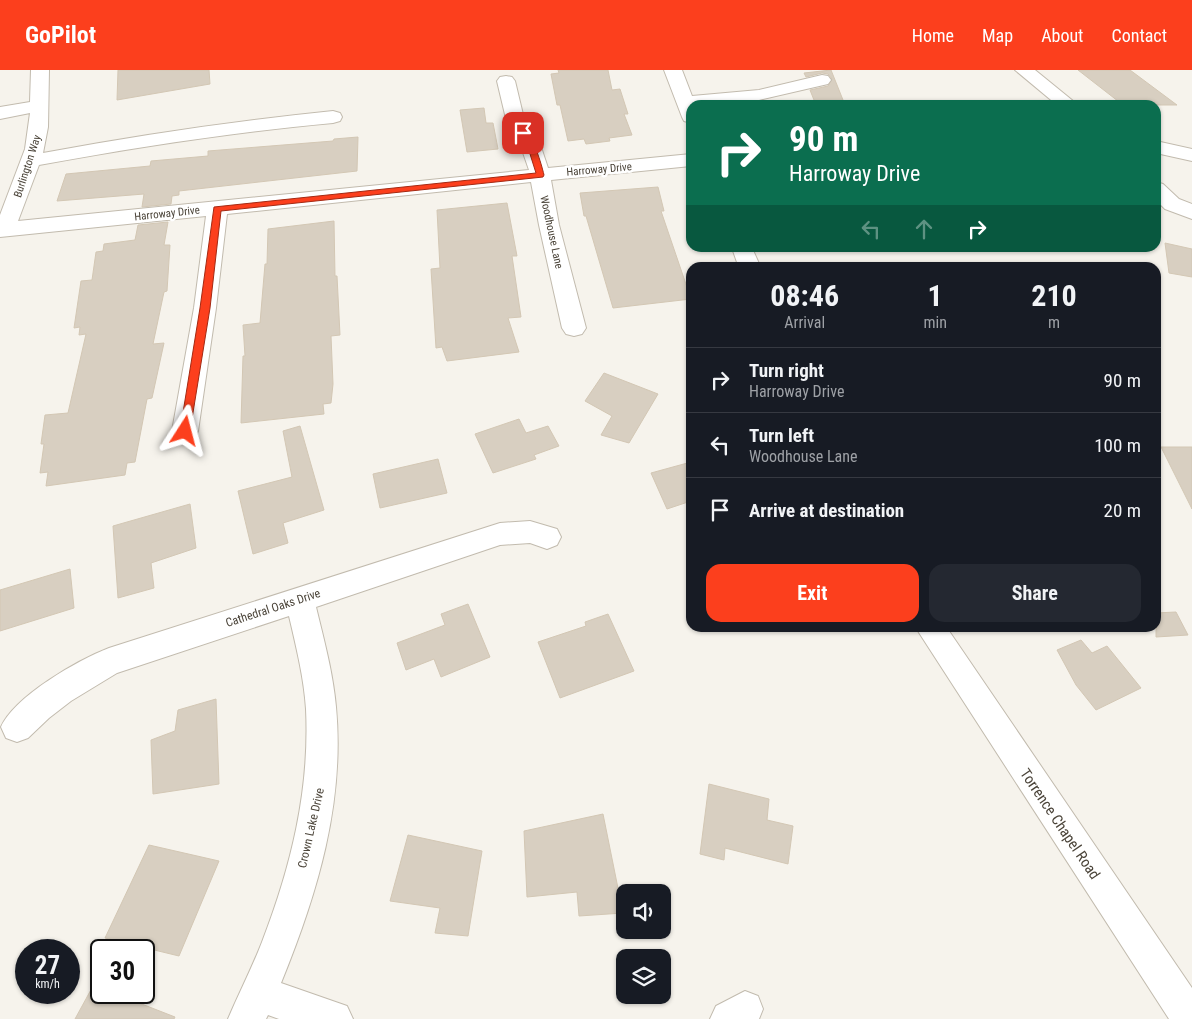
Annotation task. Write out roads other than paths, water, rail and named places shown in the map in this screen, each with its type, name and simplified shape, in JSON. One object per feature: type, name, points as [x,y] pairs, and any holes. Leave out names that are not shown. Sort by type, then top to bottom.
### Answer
[{"type":"street","name":"Burlington Way","points":[[2,230],[30,161],[39,127],[40,70]]},
{"type":"street","points":[[673,70],[686,105]]},
{"type":"street","points":[[1024,70],[1063,100]]},
{"type":"street","points":[[732,100],[822,80]]},
{"type":"street","name":"Woodhouse Lane","points":[[506,81],[516,123],[530,144],[540,175],[548,225],[574,328]]},
{"type":"street","points":[[0,113],[39,106]]},
{"type":"street","points":[[30,161],[145,140],[242,126],[333,117]]},
{"type":"street","points":[[1161,148],[1192,155]]},
{"type":"street","name":"Harroway Drive","points":[[2,230],[686,160]]},
{"type":"street","points":[[1161,193],[1172,204],[1192,212]]},
{"type":"street","points":[[185,431],[205,308],[217,208]]},
{"type":"street","name":"Cathedral Oaks Drive","points":[[17,726],[35,708],[67,685],[109,662],[500,534],[530,532],[547,537]]},
{"type":"street","name":"Crown Lake Drive","points":[[253,1006],[284,932],[314,830],[322,784],[323,739],[321,706],[300,600]]},
{"type":"street","name":"Torrence Chapel Road","points":[[934,632],[1191,1019]]},
{"type":"street","points":[[253,1006],[334,1019]]}]
